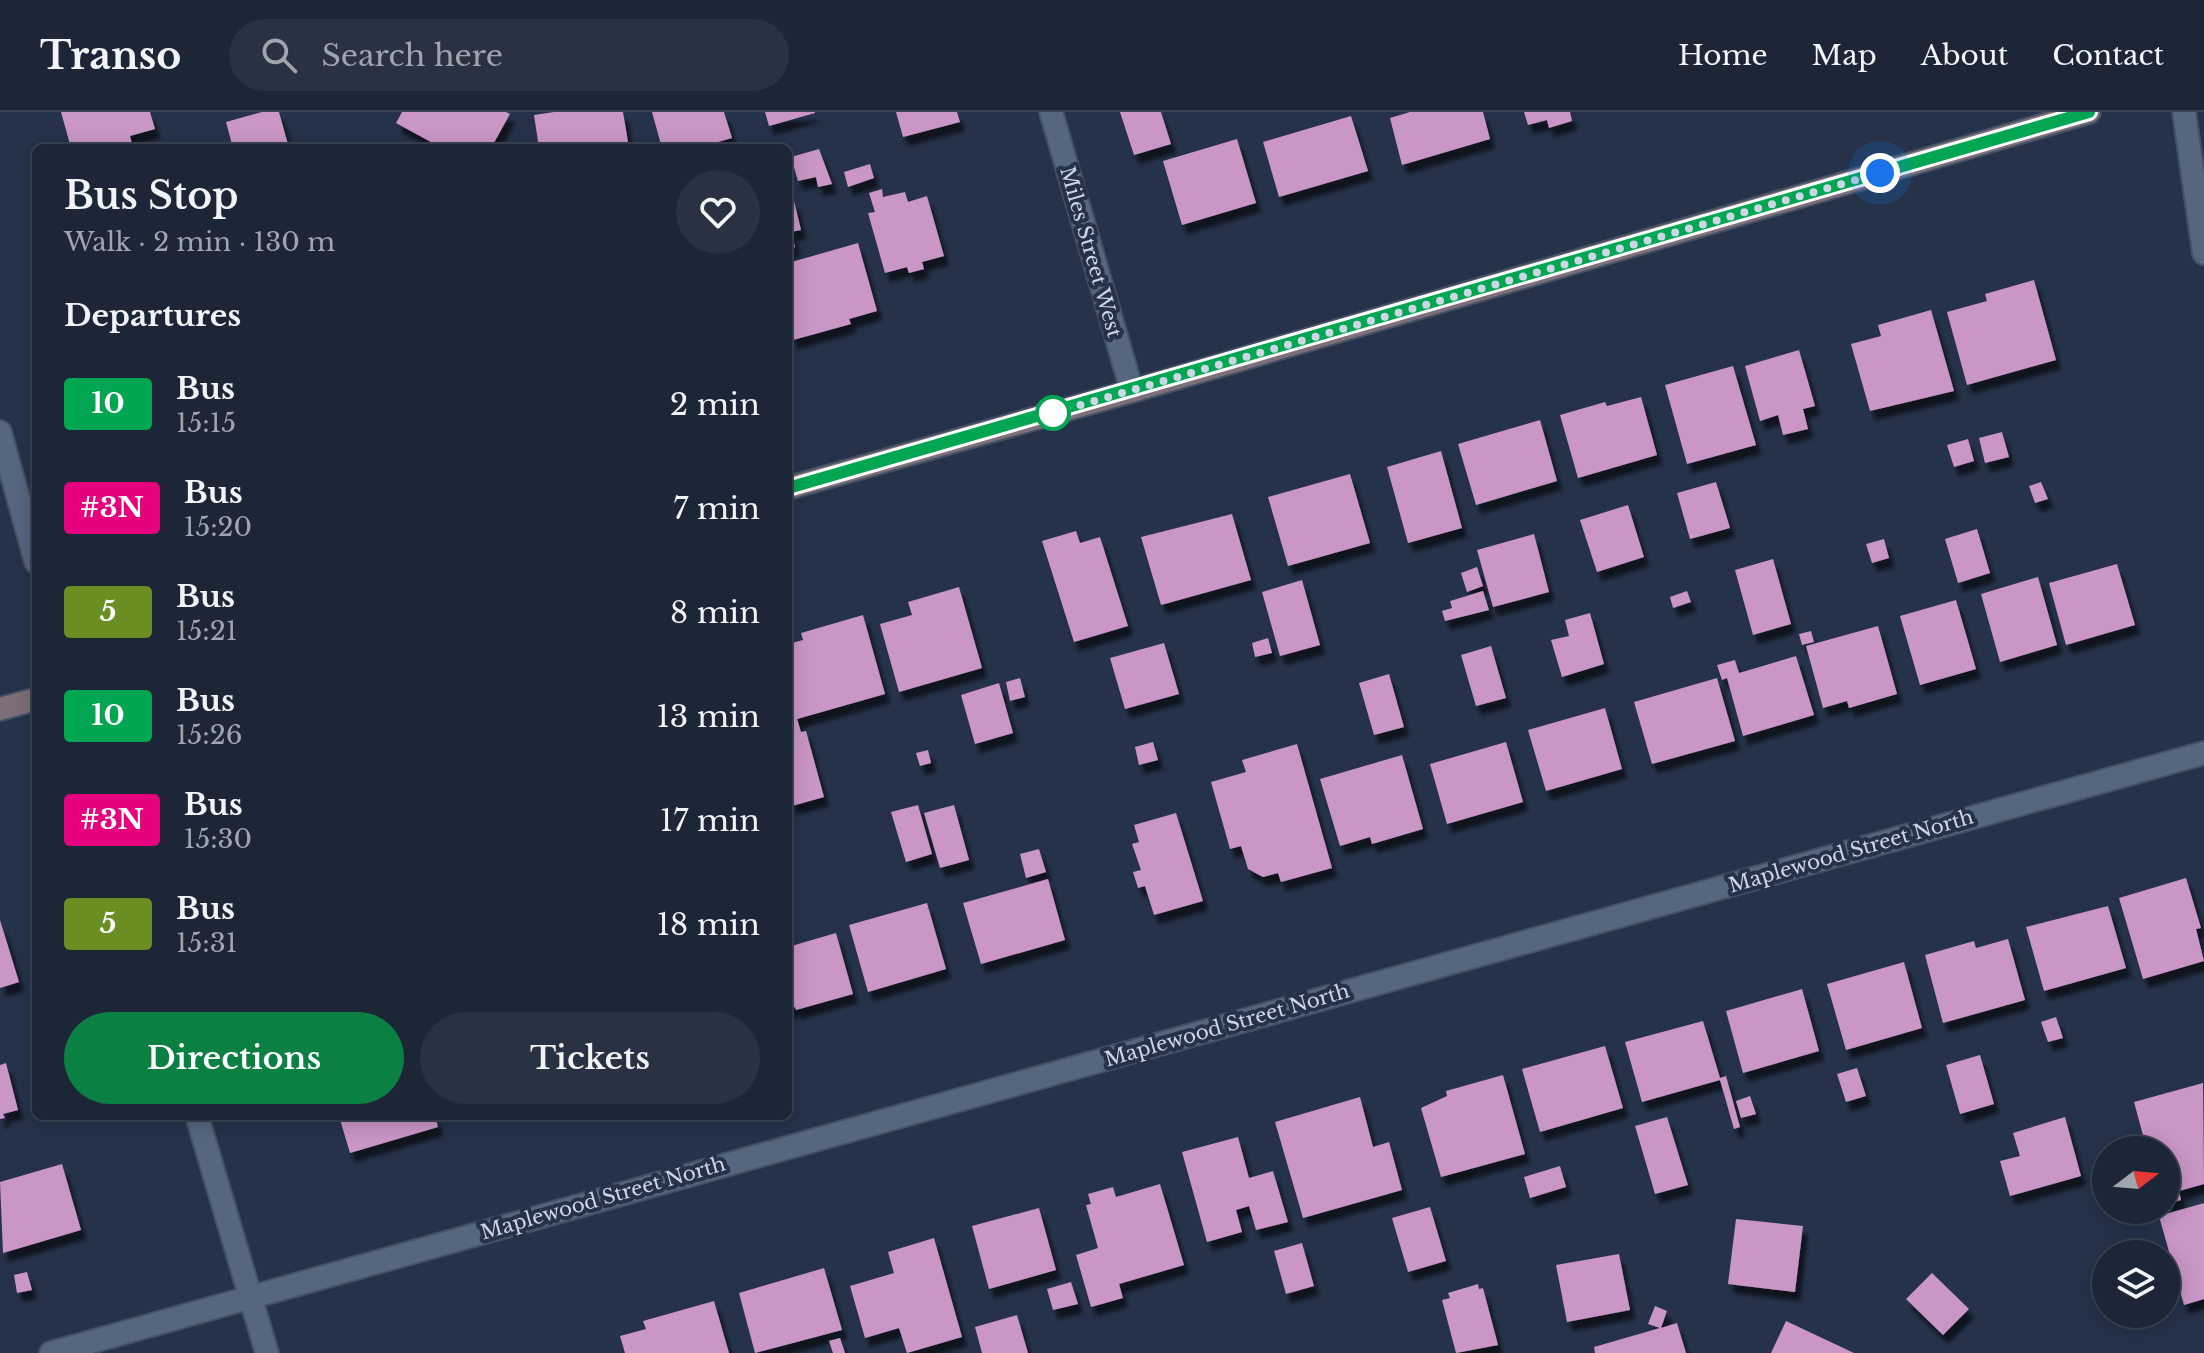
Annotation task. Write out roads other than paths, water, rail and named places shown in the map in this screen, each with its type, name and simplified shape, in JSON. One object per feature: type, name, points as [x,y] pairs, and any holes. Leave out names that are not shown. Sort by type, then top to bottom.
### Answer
[{"type":"main road","points":[[792,487],[2089,112]]},
{"type":"main road","points":[[0,709],[32,700]]},
{"type":"street","name":"Miles Street West","points":[[1051,112],[1132,391]]},
{"type":"street","points":[[2184,112],[2204,253]]},
{"type":"street","points":[[0,432],[32,548]]},
{"type":"street","name":"Maplewood Street North","points":[[51,1353],[2204,753]]},
{"type":"street","points":[[198,1120],[267,1353]]}]
